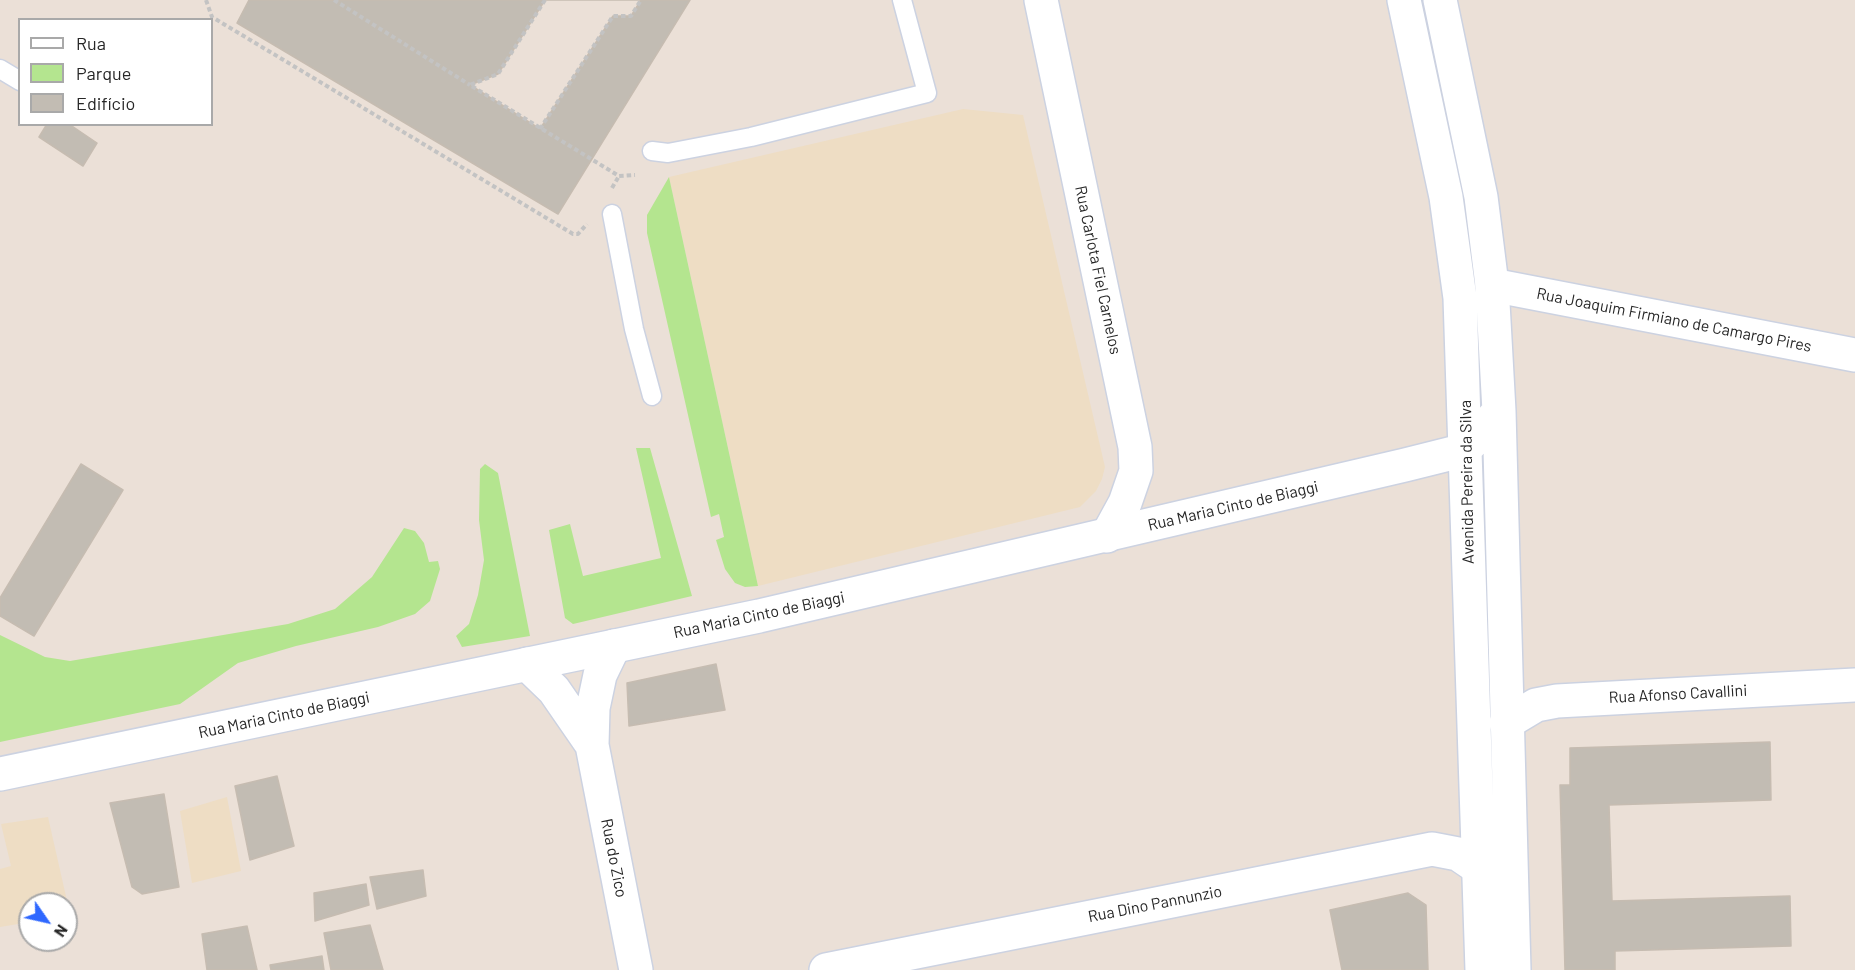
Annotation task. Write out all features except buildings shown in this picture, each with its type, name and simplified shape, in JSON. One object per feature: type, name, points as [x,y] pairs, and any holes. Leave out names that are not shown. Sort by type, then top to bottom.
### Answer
[{"type":"main road","name":"Rua Carlota Fiel Carnelos","points":[[1041,0],[1135,447],[1136,471],[1125,503],[1107,536]]},
{"type":"main road","name":"Avenida Pereira da Silva","points":[[1404,0],[1446,197],[1460,298],[1482,970]]},
{"type":"main road","name":"Avenida Pereira da Silva","points":[[1443,2],[1481,197],[1492,285],[1499,411],[1514,970]]},
{"type":"main road","name":"Rua Joaquim Firmiano de Camargo Pires","points":[[1492,285],[1855,355]]},
{"type":"main road","points":[[1465,450],[1499,411]]},
{"type":"main road","name":"Rua Maria Cinto de Biaggi","points":[[0,774],[614,646],[1107,536],[1465,450]]},
{"type":"main road","name":"Rua do Zico","points":[[614,646],[600,675],[593,708],[592,745],[636,970]]},
{"type":"main road","name":"Rua do Zico","points":[[527,664],[554,690],[592,745]]},
{"type":"main road","name":"Rua Afonso Cavallini","points":[[1506,723],[1536,705],[1557,701],[1855,685]]},
{"type":"main road","name":"Rua Dino Pannunzio","points":[[826,970],[1432,849],[1458,854],[1480,869]]},
{"type":"lane","points":[[652,151],[668,153],[751,137],[927,93],[902,0]]},
{"type":"lane","points":[[0,69],[18,80]]},
{"type":"lane","points":[[612,214],[634,329],[652,396]]},
{"type":"path","points":[[206,0],[212,17],[573,234],[578,234],[589,221]]},
{"type":"path","points":[[334,0],[619,176],[634,175]]},
{"type":"path","points":[[470,85],[498,74],[545,0]]},
{"type":"path","points":[[540,129],[613,16],[631,16],[641,0]]},
{"type":"path","points":[[607,194],[619,176]]},
{"type":"shaded area","points":[[963,109],[1023,115],[1105,467],[1102,479],[1096,491],[1080,507],[758,586],[669,177]]},
{"type":"shaded area","points":[[227,797],[241,871],[192,883],[180,811]]},
{"type":"shaded area","points":[[48,817],[65,892],[18,892],[18,924],[0,927],[0,869],[11,866],[1,824]]},
{"type":"green space","points":[[669,177],[758,586],[745,587],[735,583],[725,569],[716,540],[724,537],[719,514],[711,517],[647,233],[647,215]]},
{"type":"green space","points":[[636,448],[650,448],[692,596],[573,624],[565,618],[549,530],[570,524],[583,576],[661,558]]},
{"type":"green space","points":[[485,464],[498,473],[530,636],[462,647],[456,636],[469,624],[478,595],[484,560],[479,520],[480,469]]},
{"type":"green space","points":[[404,528],[415,531],[424,543],[429,562],[438,561],[440,569],[430,601],[415,614],[378,627],[296,646],[238,663],[180,704],[0,742],[0,635],[45,657],[70,661],[288,624],[335,609],[372,577]]}]
